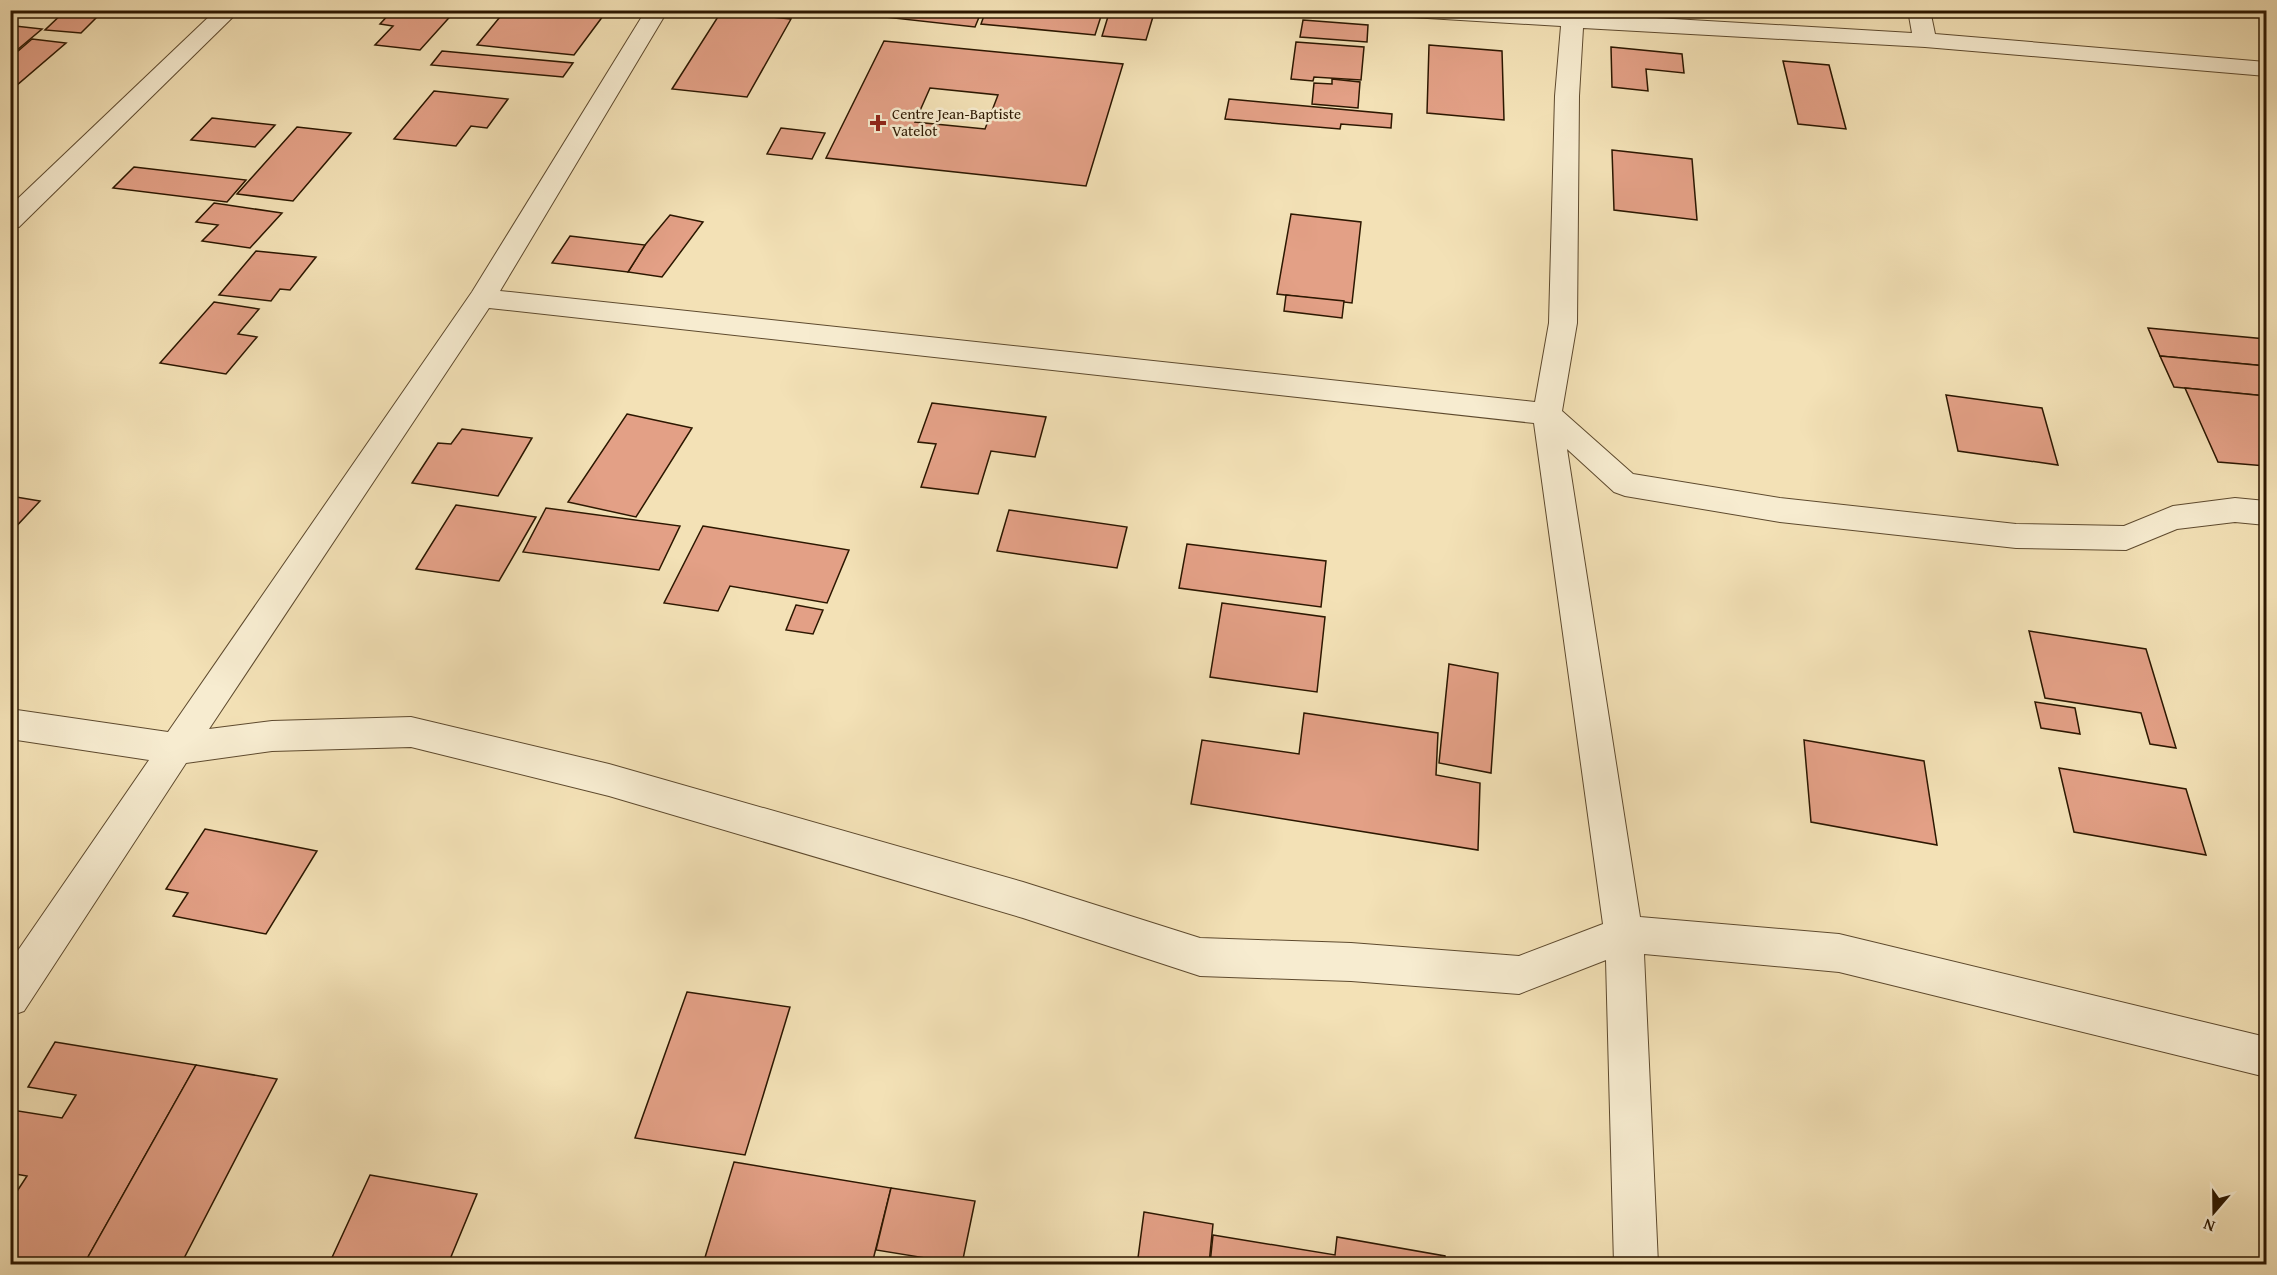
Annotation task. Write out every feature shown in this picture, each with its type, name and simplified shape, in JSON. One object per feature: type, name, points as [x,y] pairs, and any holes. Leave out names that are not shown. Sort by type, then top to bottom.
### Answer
[{"type":"street","points":[[10,221],[229,10]]},
{"type":"street","points":[[10,997],[482,298],[657,10]]},
{"type":"street","points":[[1411,10],[1925,40],[2266,69]]},
{"type":"street","points":[[1919,10],[1925,40]]},
{"type":"street","points":[[1572,21],[1567,96],[1563,323],[1546,414],[1624,934],[1636,1264]]},
{"type":"street","points":[[482,298],[1546,414],[1625,484],[1780,510],[2016,536],[2126,538],[2173,518],[2235,510],[2266,513]]},
{"type":"street","points":[[10,724],[176,749],[272,736],[411,732],[632,786],[1023,900],[1200,957],[1351,962],[1519,975],[1624,934],[1839,953],[2266,1057]]},
{"type":"building","points":[[66,10],[104,10],[81,33],[45,30]]},
{"type":"building","points":[[393,10],[456,10],[420,50],[375,45],[393,26],[380,24]]},
{"type":"building","points":[[869,10],[982,10],[975,27],[866,15]]},
{"type":"building","points":[[986,10],[1103,10],[1095,35],[981,24]]},
{"type":"building","points":[[1110,10],[1155,10],[1146,40],[1102,36]]},
{"type":"building","points":[[554,11],[603,16],[574,55],[477,45],[504,12],[550,16]]},
{"type":"building","points":[[721,12],[791,19],[747,97],[672,89]]},
{"type":"building","points":[[1303,20],[1368,25],[1367,42],[1300,37]]},
{"type":"building","points":[[15,26],[42,29],[10,56],[10,30]]},
{"type":"building","points":[[32,39],[66,43],[10,91],[10,58]]},
{"type":"building","points":[[884,41],[1123,64],[1086,186],[826,158]],"holes":[[[930,88],[998,95],[985,129],[915,122]]]},
{"type":"building","points":[[1296,42],[1364,47],[1361,80],[1314,77],[1313,81],[1291,79]]},
{"type":"building","points":[[1429,45],[1502,51],[1504,120],[1427,113]]},
{"type":"building","points":[[1611,47],[1682,54],[1684,73],[1646,69],[1648,91],[1612,87]]},
{"type":"building","points":[[442,51],[573,63],[563,77],[431,65]]},
{"type":"building","points":[[1783,61],[1829,65],[1846,129],[1798,124]]},
{"type":"building","points":[[1332,79],[1360,82],[1358,108],[1312,104],[1314,83],[1332,84]]},
{"type":"building","points":[[434,91],[508,99],[487,128],[471,126],[456,146],[394,139]]},
{"type":"building","points":[[1229,99],[1392,114],[1391,128],[1341,124],[1340,129],[1225,119]]},
{"type":"building","points":[[212,118],[275,125],[255,147],[191,140]]},
{"type":"building","points":[[297,127],[351,133],[293,201],[237,194]]},
{"type":"building","points":[[781,128],[825,133],[812,159],[767,154]]},
{"type":"building","points":[[1612,150],[1692,159],[1697,220],[1614,210]]},
{"type":"building","points":[[134,167],[246,180],[227,202],[113,188]]},
{"type":"building","points":[[214,203],[282,213],[250,248],[202,241],[218,225],[196,222]]},
{"type":"building","points":[[1291,214],[1361,222],[1352,303],[1277,294]]},
{"type":"building","points":[[670,215],[703,222],[662,277],[628,272],[645,245]]},
{"type":"building","points":[[570,236],[645,245],[628,272],[552,263]]},
{"type":"building","points":[[256,251],[316,257],[290,290],[280,289],[271,301],[219,295]]},
{"type":"building","points":[[1286,295],[1344,301],[1342,318],[1284,311]]},
{"type":"building","points":[[214,302],[259,309],[238,334],[257,337],[226,374],[160,363]]},
{"type":"building","points":[[2148,328],[2266,339],[2266,366],[2160,356]]},
{"type":"building","points":[[2160,356],[2266,366],[2266,396],[2174,387]]},
{"type":"building","points":[[2185,388],[2266,396],[2266,466],[2218,462]]},
{"type":"building","points":[[1946,395],[2042,408],[2058,465],[1958,451]]},
{"type":"building","points":[[932,403],[1046,417],[1035,457],[991,451],[978,494],[921,487],[936,444],[918,442]]},
{"type":"building","points":[[627,414],[692,428],[636,517],[568,502]]},
{"type":"building","points":[[462,429],[532,438],[498,496],[412,483],[438,443],[451,444]]},
{"type":"building","points":[[10,496],[40,501],[10,533]]},
{"type":"building","points":[[456,505],[536,517],[499,581],[416,569]]},
{"type":"building","points":[[546,508],[680,526],[659,570],[523,552]]},
{"type":"building","points":[[1009,510],[1127,527],[1117,568],[997,551]]},
{"type":"building","points":[[703,526],[849,550],[827,603],[730,586],[718,611],[664,603]]},
{"type":"building","points":[[1187,544],[1326,561],[1321,607],[1179,588]]},
{"type":"building","points":[[1222,603],[1325,617],[1317,692],[1210,677]]},
{"type":"building","points":[[796,605],[823,610],[813,634],[786,630]]},
{"type":"building","points":[[2029,631],[2146,649],[2176,748],[2150,744],[2141,713],[2045,698]]},
{"type":"building","points":[[1449,664],[1498,673],[1491,773],[1439,763]]},
{"type":"building","points":[[2035,702],[2075,708],[2080,734],[2041,728]]},
{"type":"building","points":[[1304,713],[1438,733],[1436,775],[1480,783],[1478,850],[1191,804],[1202,740],[1299,754]]},
{"type":"building","points":[[1804,740],[1924,761],[1937,845],[1811,822]]},
{"type":"building","points":[[2059,768],[2186,789],[2206,855],[2074,832]]},
{"type":"building","points":[[205,829],[317,851],[266,934],[173,916],[188,893],[166,889]]},
{"type":"building","points":[[687,992],[790,1007],[745,1155],[635,1138]]},
{"type":"building","points":[[55,1042],[196,1065],[84,1264],[10,1264],[10,1202],[27,1176],[10,1173],[10,1113],[12,1110],[62,1118],[76,1095],[28,1087]]},
{"type":"building","points":[[196,1065],[277,1079],[181,1264],[84,1264]]},
{"type":"building","points":[[734,1162],[891,1188],[872,1264],[703,1264]]},
{"type":"building","points":[[370,1175],[477,1194],[448,1264],[329,1264]]},
{"type":"building","points":[[891,1188],[975,1201],[962,1264],[876,1250]]},
{"type":"building","points":[[1144,1212],[1213,1224],[1209,1264],[1173,1264],[1138,1258]]},
{"type":"building","points":[[1213,1235],[1335,1255],[1337,1237],[1445,1256],[1445,1264],[1210,1264]]},
{"type":"place","name":"Centre Jean-Baptiste Vatelot","points":[[878,123]]}]
